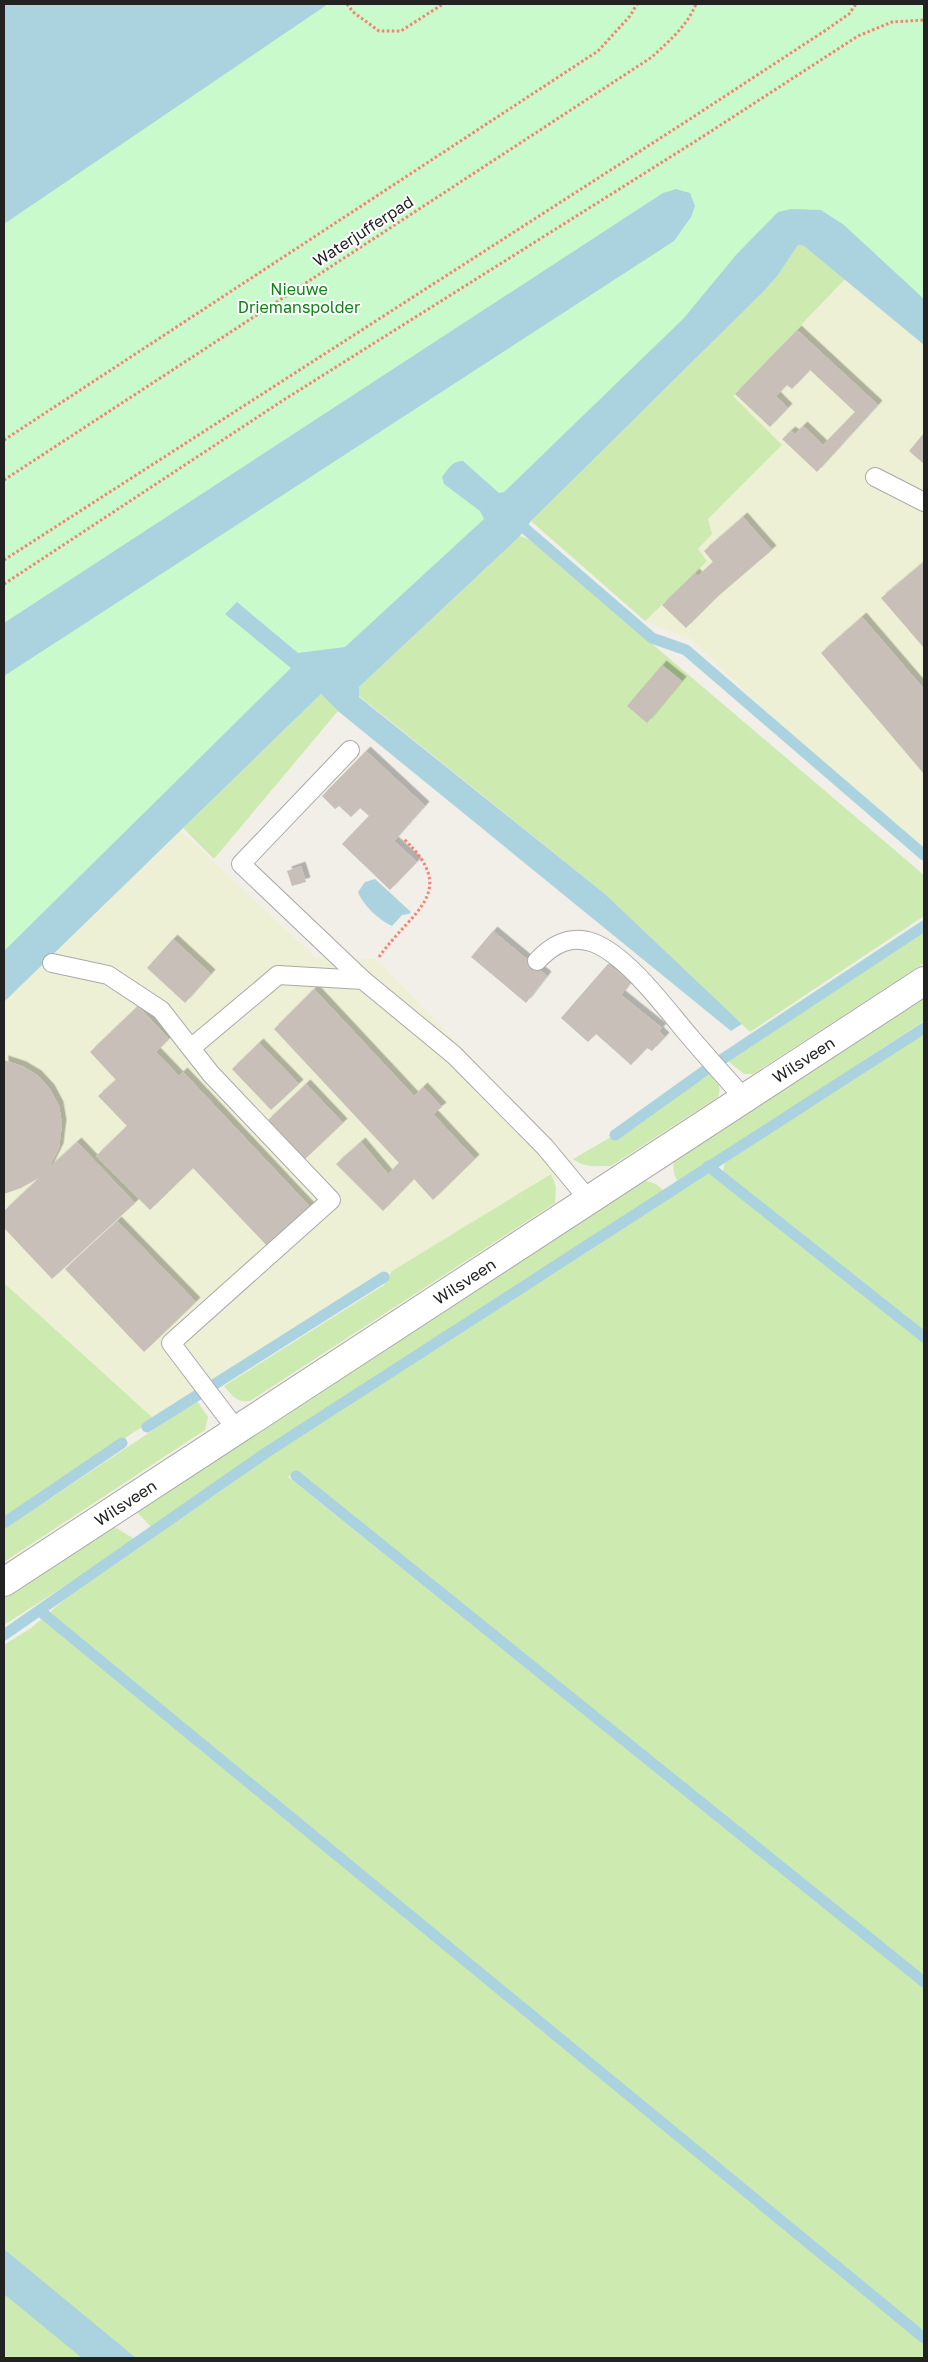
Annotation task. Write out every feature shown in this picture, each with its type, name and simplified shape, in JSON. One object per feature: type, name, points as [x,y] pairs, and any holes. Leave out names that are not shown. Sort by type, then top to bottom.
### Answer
[{"type":"street","name":"Wilsveen","points":[[4,1582],[588,1198],[924,981]]},
{"type":"lane","points":[[875,477],[924,502]]},
{"type":"lane","points":[[350,750],[241,864],[363,980],[454,1055],[545,1147],[588,1198]]},
{"type":"lane","points":[[537,961],[549,948],[561,942],[576,940],[592,942],[606,949],[641,980],[744,1098]]},
{"type":"lane","points":[[52,963],[108,975],[161,1010],[212,1074],[331,1200],[171,1344],[236,1430]]},
{"type":"lane","points":[[191,1048],[278,975],[363,980]]},
{"type":"path","points":[[347,4],[353,12],[379,31],[401,31],[443,4]]},
{"type":"path","points":[[4,440],[598,51],[630,16],[637,4]]},
{"type":"path","name":"Waterjufferpad","points":[[4,480],[652,57],[672,38],[692,14],[696,4]]},
{"type":"path","points":[[4,560],[714,104],[849,14],[856,4]]},
{"type":"path","points":[[4,584],[282,400],[699,139],[858,36],[892,22],[924,20]]},
{"type":"path","points":[[363,980],[387,946],[425,901],[431,889],[427,866],[419,853],[404,838]]},
{"type":"green space","name":"Nieuwe Driemanspolder","points":[[4,4],[924,4],[924,328],[792,223],[335,678],[4,963]]},
{"type":"green space","points":[[798,245],[804,246],[845,279],[733,396],[782,445],[708,519],[712,534],[698,549],[707,561],[645,621],[531,521],[765,290],[778,275]]},
{"type":"green space","points":[[804,246],[924,345],[924,862],[690,639],[645,621],[531,521],[765,290]]},
{"type":"green space","points":[[520,536],[530,540],[924,875],[924,916],[750,1032],[605,894],[359,696],[359,687]]},
{"type":"green space","points":[[321,694],[338,711],[214,859],[183,828]]},
{"type":"green space","points":[[180,830],[316,958],[376,959],[576,1166],[394,1287],[383,1271],[154,1419],[4,1283],[4,1002]]},
{"type":"green space","points":[[924,931],[924,963],[753,1074],[744,1074],[728,1061]]},
{"type":"green space","points":[[924,998],[924,1021],[678,1182],[674,1174],[673,1161]]},
{"type":"green space","points":[[924,1031],[924,1977],[295,1471],[288,1477],[924,1988],[924,2358],[134,2358],[4,2249],[4,1645],[31,1628],[64,1600],[273,1454],[697,1177],[710,1174],[722,1180],[724,1165],[731,1155]]},
{"type":"green space","points":[[710,1074],[718,1084],[720,1090],[718,1097],[611,1166],[586,1165],[573,1159],[611,1137],[615,1140],[700,1079]]},
{"type":"green space","points":[[551,1174],[556,1187],[555,1203],[250,1401],[241,1401],[235,1398],[224,1386],[384,1285],[392,1271]]},
{"type":"green space","points":[[644,1180],[656,1184],[664,1191],[152,1528],[136,1511]]},
{"type":"green space","points":[[4,1283],[154,1419],[4,1517]]},
{"type":"green space","points":[[197,1401],[208,1417],[205,1430],[4,1562],[4,1529]]},
{"type":"green space","points":[[113,1526],[136,1540],[4,1625],[4,1597]]},
{"type":"green space","points":[[4,2289],[91,2358],[4,2358]]},
{"type":"water","points":[[4,4],[328,4],[4,224]]},
{"type":"water","points":[[676,189],[690,193],[695,206],[691,217],[674,241],[4,676],[4,623],[663,193]]},
{"type":"water","points":[[791,209],[821,210],[844,225],[924,299],[924,345],[804,246],[798,245],[778,275],[765,290],[531,521],[520,536],[359,687],[359,697],[605,894],[742,1024],[731,1031],[338,711],[321,694],[4,1002],[4,951],[291,668],[225,614],[237,602],[298,653],[345,647],[484,519],[480,511],[444,484],[442,477],[451,466],[456,462],[463,461],[499,493],[504,492],[684,318],[736,255],[778,212]]},
{"type":"water","points":[[375,879],[411,912],[402,915],[392,926],[372,912],[358,892],[365,882]]},
{"type":"water","points":[[4,2249],[136,2358],[82,2358],[4,2294]]},
{"type":"building","points":[[797,330],[878,405],[817,472],[782,439],[791,431],[795,434],[803,426],[823,445],[855,412],[810,370],[792,389],[787,385],[776,396],[788,408],[770,427],[735,394]]},
{"type":"building","points":[[924,433],[924,464],[909,451]]},
{"type":"building","points":[[743,517],[772,550],[716,598],[686,628],[662,605],[695,573],[698,576],[713,562],[704,551]]},
{"type":"building","points":[[924,562],[924,648],[881,598]]},
{"type":"building","points":[[862,617],[924,689],[924,774],[821,653]]},
{"type":"building","points":[[662,665],[682,681],[647,723],[627,706]]},
{"type":"building","points":[[366,751],[425,806],[394,841],[417,862],[390,890],[342,844],[369,816],[360,808],[351,817],[339,806],[335,809],[322,796]]},
{"type":"building","points":[[301,866],[306,882],[292,886],[287,871]]},
{"type":"building","points":[[493,931],[547,976],[526,1003],[471,957]]},
{"type":"building","points":[[173,939],[211,974],[185,1003],[147,968]]},
{"type":"building","points":[[608,964],[631,982],[621,995],[662,1028],[659,1031],[665,1037],[652,1051],[647,1048],[631,1065],[596,1034],[588,1042],[561,1018]]},
{"type":"building","points":[[314,989],[414,1096],[423,1087],[442,1107],[433,1114],[475,1159],[433,1200],[414,1179],[383,1211],[336,1164],[361,1142],[388,1174],[399,1163],[274,1029]]},
{"type":"building","points":[[138,1006],[169,1039],[156,1052],[179,1076],[183,1072],[312,1209],[270,1249],[193,1168],[150,1210],[96,1156],[127,1126],[98,1096],[116,1080],[90,1052]]},
{"type":"building","points":[[259,1043],[299,1084],[271,1110],[232,1069]]},
{"type":"building","points":[[4,1060],[22,1066],[37,1075],[50,1089],[59,1106],[62,1124],[59,1148],[49,1167],[77,1142],[135,1203],[52,1279],[4,1228],[4,1211],[39,1178],[21,1188],[4,1194]]},
{"type":"building","points":[[306,1084],[343,1123],[304,1160],[267,1121]]},
{"type":"building","points":[[117,1221],[196,1302],[144,1352],[65,1269]]},
{"type":"waterway","points":[[515,520],[652,638],[686,650],[924,855]]},
{"type":"waterway","points":[[615,1135],[703,1072],[924,926]]},
{"type":"waterway","points":[[4,1635],[267,1452],[924,1028]]},
{"type":"waterway","points":[[708,1166],[924,1337]]},
{"type":"waterway","points":[[147,1427],[384,1277]]},
{"type":"waterway","points":[[4,1523],[122,1443]]},
{"type":"waterway","points":[[296,1476],[924,1982]]},
{"type":"waterway","points":[[40,1611],[924,2338]]}]
